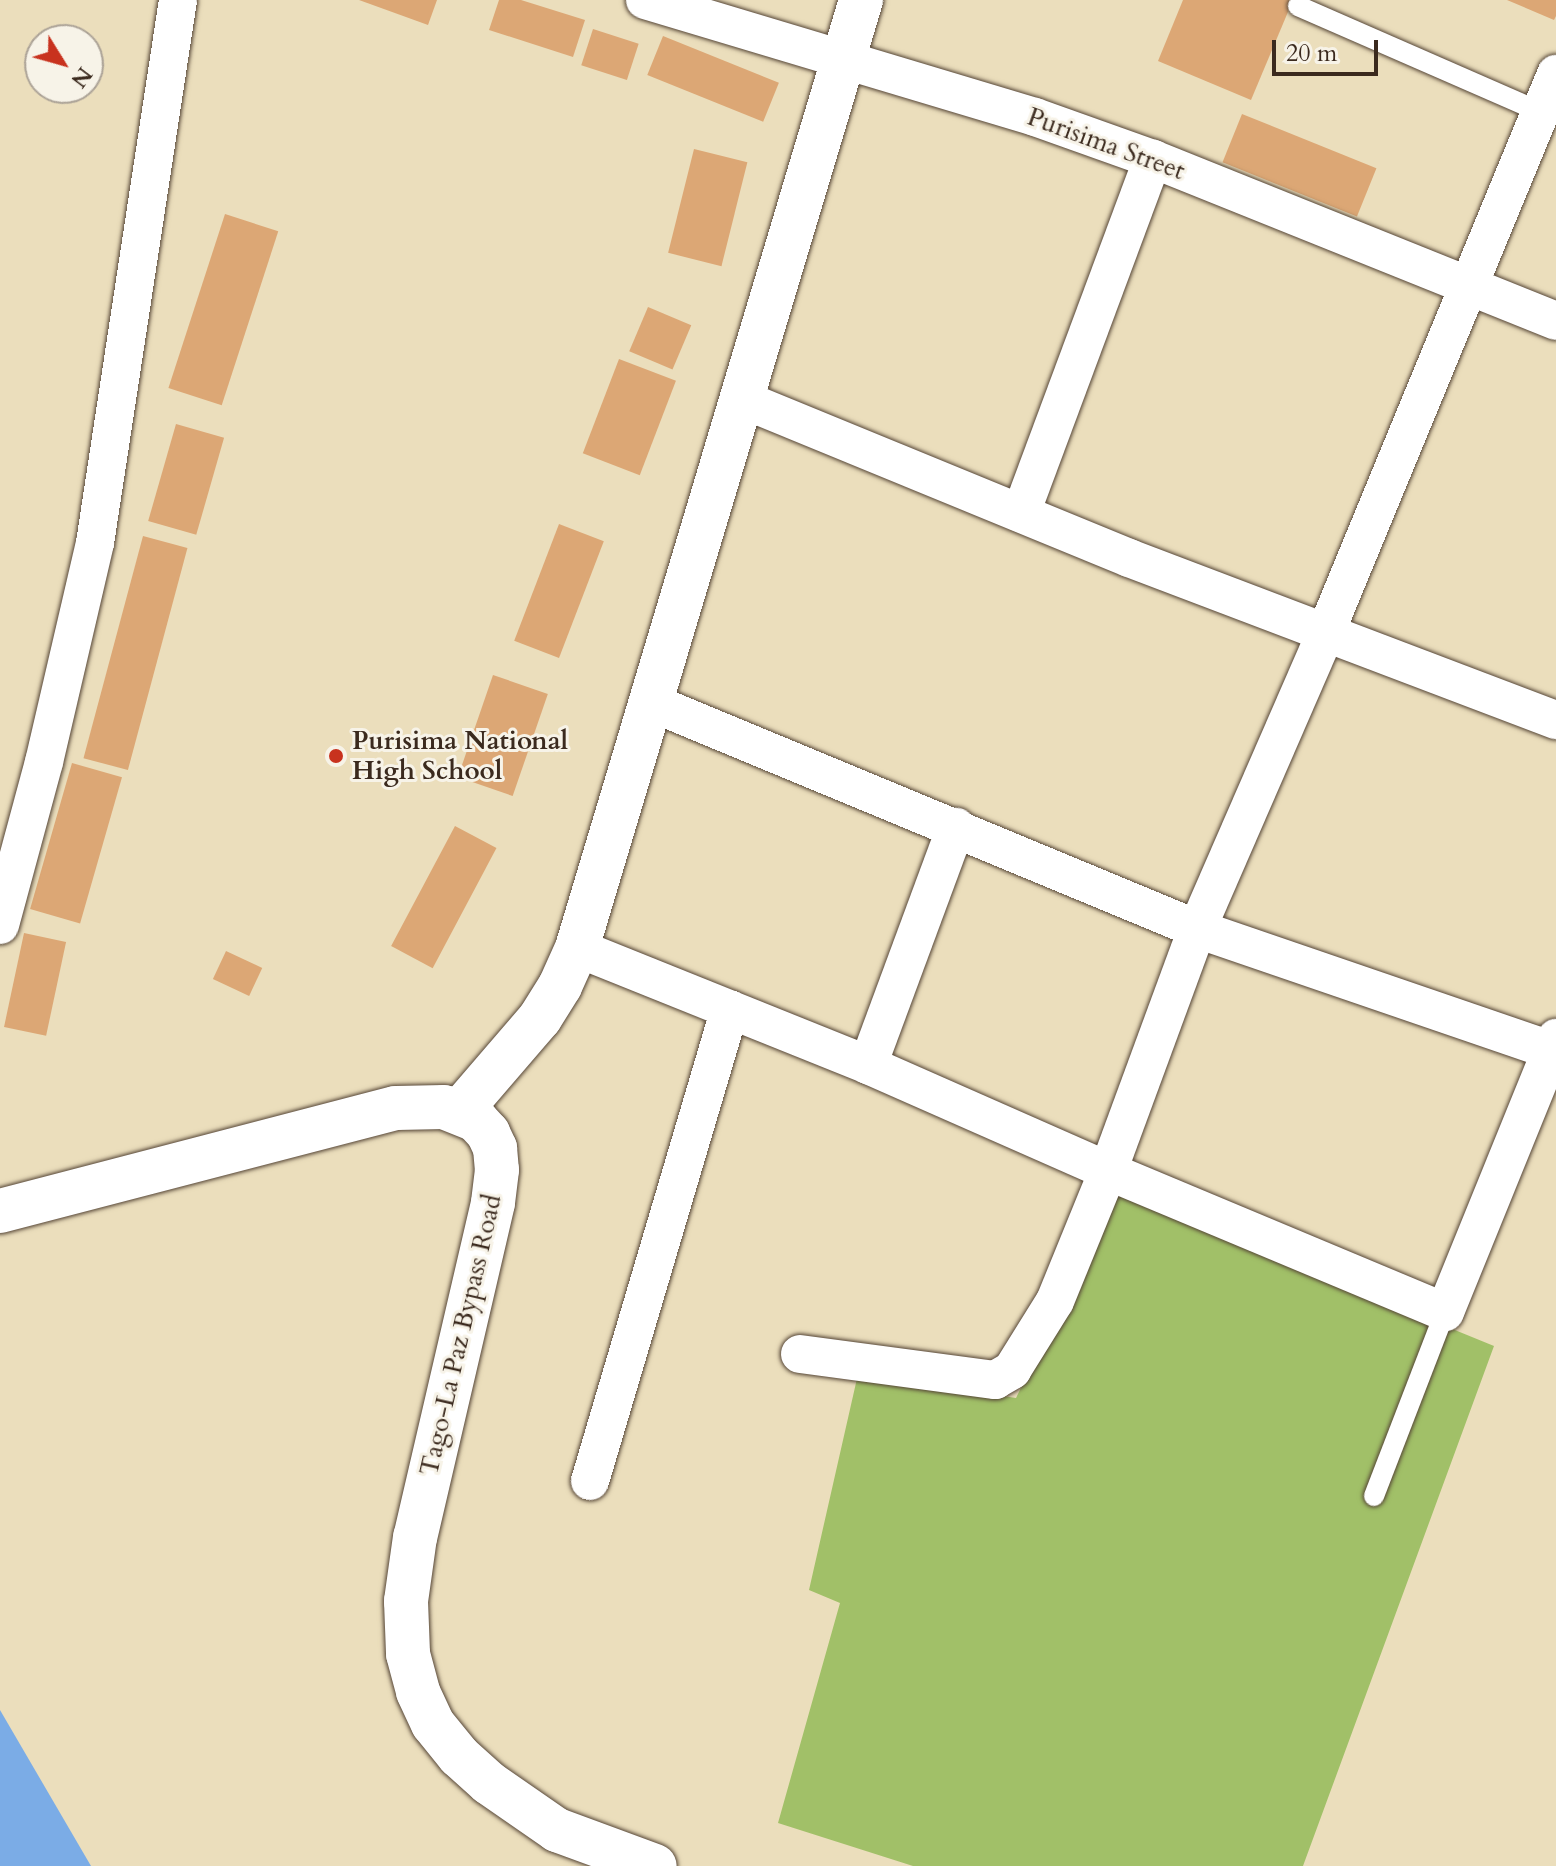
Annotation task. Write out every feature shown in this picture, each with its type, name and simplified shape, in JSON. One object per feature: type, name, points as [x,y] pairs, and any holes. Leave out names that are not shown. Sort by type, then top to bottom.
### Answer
[{"type":"main road","points":[[0,1211],[382,1111],[424,1105],[460,1111],[540,1018],[560,986],[577,948],[744,400],[861,0]]},
{"type":"main road","name":"Tago-La Paz Bypass Road","points":[[460,1111],[488,1133],[495,1148],[497,1170],[488,1232],[415,1537],[406,1601],[408,1654],[418,1692],[433,1724],[459,1756],[489,1783],[557,1830],[655,1866]]},
{"type":"street","points":[[0,925],[44,762],[95,543],[178,0]]},
{"type":"street","name":"Purisima Street","points":[[645,0],[844,57],[1035,117],[1153,159],[1556,321]]},
{"type":"street","points":[[800,1354],[983,1380],[1005,1376],[1020,1360],[1055,1301],[1108,1171],[1197,929],[1325,634],[1556,74]]},
{"type":"street","points":[[1021,513],[1153,159]]},
{"type":"street","points":[[744,400],[1325,634],[1556,720]]},
{"type":"street","points":[[577,948],[868,1065],[1108,1171],[1445,1312],[1554,1047],[1197,929],[650,702]]},
{"type":"street","points":[[868,1065],[956,827]]},
{"type":"street","points":[[590,1481],[730,1009]]},
{"type":"lane","points":[[1298,6],[1541,112]]},
{"type":"lane","points":[[1374,1496],[1445,1312]]},
{"type":"green space","points":[[1117,1192],[1494,1346],[1303,1866],[913,1866],[778,1823],[840,1603],[809,1590],[858,1374],[1016,1398]]},
{"type":"water","points":[[0,1710],[91,1866],[0,1866]]},
{"type":"building","points":[[359,0],[437,0],[428,25]]},
{"type":"building","points":[[499,0],[521,0],[585,20],[573,57],[489,30]]},
{"type":"building","points":[[1183,0],[1293,0],[1251,100],[1158,61]]},
{"type":"building","points":[[1507,0],[1556,0],[1556,16],[1554,20]]},
{"type":"building","points":[[593,29],[639,44],[627,80],[581,65]]},
{"type":"building","points":[[663,36],[779,83],[763,122],[647,75]]},
{"type":"building","points":[[1242,114],[1376,168],[1357,217],[1223,162]]},
{"type":"building","points":[[694,149],[747,162],[721,266],[668,253]]},
{"type":"building","points":[[225,214],[278,231],[222,405],[168,388]]},
{"type":"building","points":[[648,307],[691,325],[673,370],[629,351]]},
{"type":"building","points":[[619,359],[676,381],[640,475],[583,453]]},
{"type":"building","points":[[176,424],[224,438],[196,535],[148,521]]},
{"type":"building","points":[[559,524],[604,541],[559,658],[514,641]]},
{"type":"building","points":[[143,536],[187,548],[128,770],[83,758]]},
{"type":"building","points":[[493,675],[548,694],[513,796],[458,777]]},
{"type":"building","points":[[72,763],[122,777],[80,923],[30,909]]},
{"type":"building","points":[[455,826],[496,848],[433,968],[391,946]]},
{"type":"building","points":[[24,933],[66,942],[46,1036],[4,1027]]},
{"type":"building","points":[[226,951],[262,968],[249,996],[213,979]]},
{"type":"place","name":"Purisima National High School","points":[[336,756]]}]
